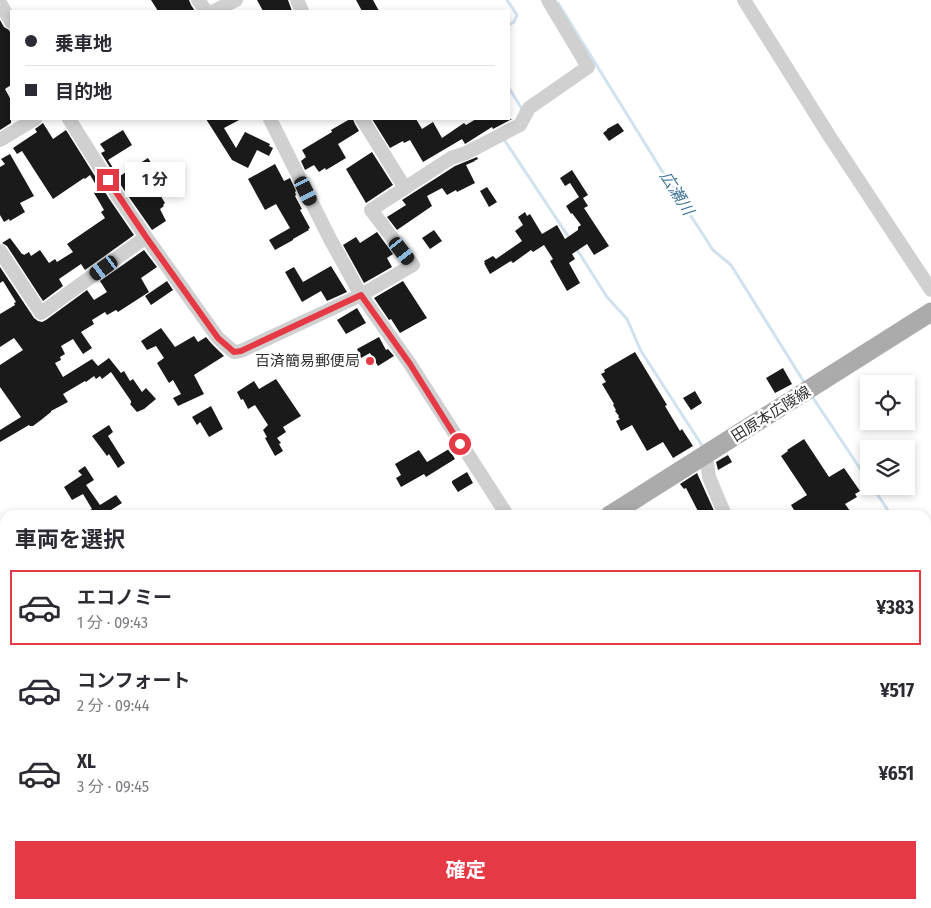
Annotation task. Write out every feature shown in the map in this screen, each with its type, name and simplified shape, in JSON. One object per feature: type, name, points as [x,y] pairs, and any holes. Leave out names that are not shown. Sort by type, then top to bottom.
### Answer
[{"type":"main road","name":"田原本広陵線","points":[[618,510],[931,312]]},
{"type":"street","points":[[216,10],[236,0]]},
{"type":"street","points":[[70,120],[118,196],[218,338],[234,352],[241,351],[361,295],[413,264],[371,210],[451,158],[466,153],[520,125],[529,108],[588,67],[548,0]]},
{"type":"street","points":[[744,0],[830,137],[931,290]]},
{"type":"street","points":[[0,3],[10,20]]},
{"type":"street","points":[[0,140],[34,120]]},
{"type":"street","points":[[271,120],[361,295],[410,364],[504,510]]},
{"type":"street","points":[[363,120],[405,188]]},
{"type":"street","points":[[0,251],[41,312],[146,237]]},
{"type":"street","points":[[706,455],[709,477],[724,510]]},
{"type":"building","points":[[151,0],[189,0],[194,10],[157,10]]},
{"type":"building","points":[[257,0],[288,0],[292,10],[262,10]]},
{"type":"building","points":[[356,0],[373,0],[378,10],[361,10]]},
{"type":"building","points":[[0,20],[10,32],[10,86],[5,89],[10,98],[11,123],[0,130]]},
{"type":"building","points":[[512,119],[493,129],[492,127],[465,144],[462,139],[423,162],[410,140],[404,143],[403,141],[390,148],[373,120],[417,120],[422,129],[433,122],[442,138],[464,123],[466,125],[474,120]]},
{"type":"building","points":[[207,120],[239,120],[224,128],[236,148],[245,132],[270,144],[269,146],[273,148],[269,156],[257,150],[248,168],[232,160]]},
{"type":"building","points":[[348,120],[353,120],[359,131],[338,144],[346,158],[326,170],[325,168],[319,172],[314,165],[305,170],[301,161],[306,157],[302,150],[332,132],[331,130]]},
{"type":"building","points":[[43,123],[53,139],[66,130],[134,235],[85,270],[81,264],[59,279],[63,286],[43,301],[7,246],[2,243],[10,238],[22,254],[24,255],[29,252],[31,256],[40,250],[49,263],[55,259],[57,262],[73,252],[67,244],[105,218],[101,212],[104,210],[94,193],[99,190],[90,175],[53,199],[22,151],[17,154],[13,148],[37,132],[35,129]]},
{"type":"building","points":[[618,123],[624,131],[609,141],[603,133]]},
{"type":"building","points":[[123,130],[132,145],[108,160],[117,174],[119,173],[120,176],[148,158],[158,174],[162,172],[170,185],[159,193],[165,203],[160,209],[166,221],[152,230],[101,153],[105,151],[100,144]]},
{"type":"building","points":[[372,152],[393,185],[366,203],[346,169]]},
{"type":"building","points":[[10,154],[34,196],[20,203],[25,212],[10,221],[9,219],[4,222],[0,215],[0,167],[5,164],[1,159]]},
{"type":"building","points":[[477,157],[478,159],[466,165],[475,183],[447,195],[442,188],[427,196],[432,206],[397,230],[387,217],[406,205],[402,200],[455,166]]},
{"type":"building","points":[[275,164],[284,181],[290,178],[296,191],[295,196],[302,209],[300,210],[310,228],[275,250],[269,240],[290,228],[276,204],[265,210],[248,179]]},
{"type":"building","points":[[572,170],[588,195],[583,198],[588,206],[584,208],[609,246],[594,255],[587,244],[572,254],[575,259],[569,263],[580,283],[567,291],[550,261],[553,259],[544,245],[533,252],[531,250],[513,263],[511,261],[490,274],[484,261],[493,256],[496,259],[522,241],[515,231],[523,225],[518,217],[525,212],[527,216],[530,214],[542,234],[557,225],[565,239],[578,230],[578,227],[581,225],[566,206],[579,197],[570,183],[565,186],[560,178]]},
{"type":"building","points":[[487,187],[497,202],[489,207],[480,191]]},
{"type":"building","points":[[434,230],[442,241],[430,249],[422,238]]},
{"type":"building","points":[[377,232],[393,254],[387,258],[392,267],[364,283],[343,245],[356,237],[360,243]]},
{"type":"building","points":[[144,250],[157,267],[141,278],[149,292],[118,312],[116,310],[107,315],[105,312],[92,320],[94,324],[81,332],[92,348],[83,354],[73,339],[61,346],[65,354],[60,357],[61,360],[55,363],[63,377],[92,359],[98,366],[109,358],[121,373],[124,371],[130,381],[133,379],[142,392],[146,388],[156,399],[137,412],[130,404],[131,401],[111,372],[102,379],[100,376],[96,379],[94,376],[63,394],[68,402],[51,411],[33,426],[29,425],[0,442],[0,430],[21,417],[0,387],[0,365],[23,350],[14,338],[0,347],[0,314],[15,305],[14,303],[16,302],[3,281],[0,283],[0,267],[34,318],[42,322],[87,290],[94,300],[107,292],[100,281]]},
{"type":"building","points":[[331,266],[347,292],[327,301],[321,291],[302,302],[285,272],[294,267],[303,282]]},
{"type":"building","points":[[167,281],[173,290],[151,305],[145,296]]},
{"type":"building","points":[[403,281],[427,318],[400,333],[374,298]]},
{"type":"building","points":[[357,308],[366,323],[346,334],[337,320]]},
{"type":"building","points":[[161,328],[175,347],[194,336],[198,342],[206,337],[224,356],[194,375],[204,394],[178,406],[173,398],[181,394],[173,380],[169,383],[157,363],[164,358],[156,346],[147,350],[141,341]]},
{"type":"building","points":[[379,337],[386,350],[388,349],[394,356],[378,366],[370,353],[361,358],[357,349]]},
{"type":"building","points":[[635,352],[667,405],[665,406],[680,431],[682,429],[693,446],[673,458],[663,442],[647,451],[632,425],[621,431],[616,421],[620,419],[619,416],[602,384],[606,382],[601,374],[605,372],[604,370]]},
{"type":"building","points":[[783,368],[792,384],[775,393],[766,378]]},
{"type":"building","points":[[276,379],[301,416],[283,427],[286,432],[277,438],[281,443],[279,444],[283,451],[275,456],[265,438],[267,437],[263,430],[268,425],[255,405],[248,409],[237,392],[254,381],[259,389]]},
{"type":"building","points":[[695,391],[702,403],[691,410],[683,398]]},
{"type":"building","points":[[211,406],[223,429],[209,437],[200,422],[197,425],[192,417]]},
{"type":"building","points":[[109,425],[113,432],[108,436],[125,463],[118,468],[109,454],[107,456],[92,436]]},
{"type":"building","points":[[804,439],[829,477],[844,468],[860,491],[855,494],[857,497],[845,504],[849,510],[794,510],[791,505],[807,495],[781,456]]},
{"type":"building","points":[[449,449],[455,459],[426,477],[424,474],[401,487],[396,478],[401,475],[395,464],[419,450],[427,462]]},
{"type":"building","points":[[728,455],[732,462],[718,470],[716,462]]},
{"type":"building","points":[[85,466],[94,480],[86,485],[100,505],[116,495],[122,503],[111,510],[90,510],[92,509],[83,494],[72,500],[64,487],[82,475],[78,471]]},
{"type":"building","points":[[467,472],[473,483],[458,492],[452,481]]},
{"type":"building","points":[[697,473],[714,510],[697,510],[686,488],[684,489],[680,484]]},
{"type":"waterway","name":"広瀬川","points":[[507,0],[517,15],[514,22],[510,24]]},
{"type":"waterway","name":"広瀬川","points":[[558,3],[713,250],[731,265],[804,382]]},
{"type":"waterway","name":"広瀬川","points":[[510,90],[522,109],[521,111]]},
{"type":"waterway","name":"広瀬川","points":[[503,138],[570,239]]},
{"type":"waterway","name":"広瀬川","points":[[576,248],[607,297],[627,319],[641,351],[703,447]]},
{"type":"waterway","name":"広瀬川","points":[[813,398],[860,468]]},
{"type":"waterway","name":"広瀬川","points":[[878,495],[888,510]]},
{"type":"place","name":"百済簡易郵便局","points":[[370,361]]},
{"type":"route","points":[[108,180],[218,338],[234,352],[241,351],[361,295],[410,364],[460,444]]}]
